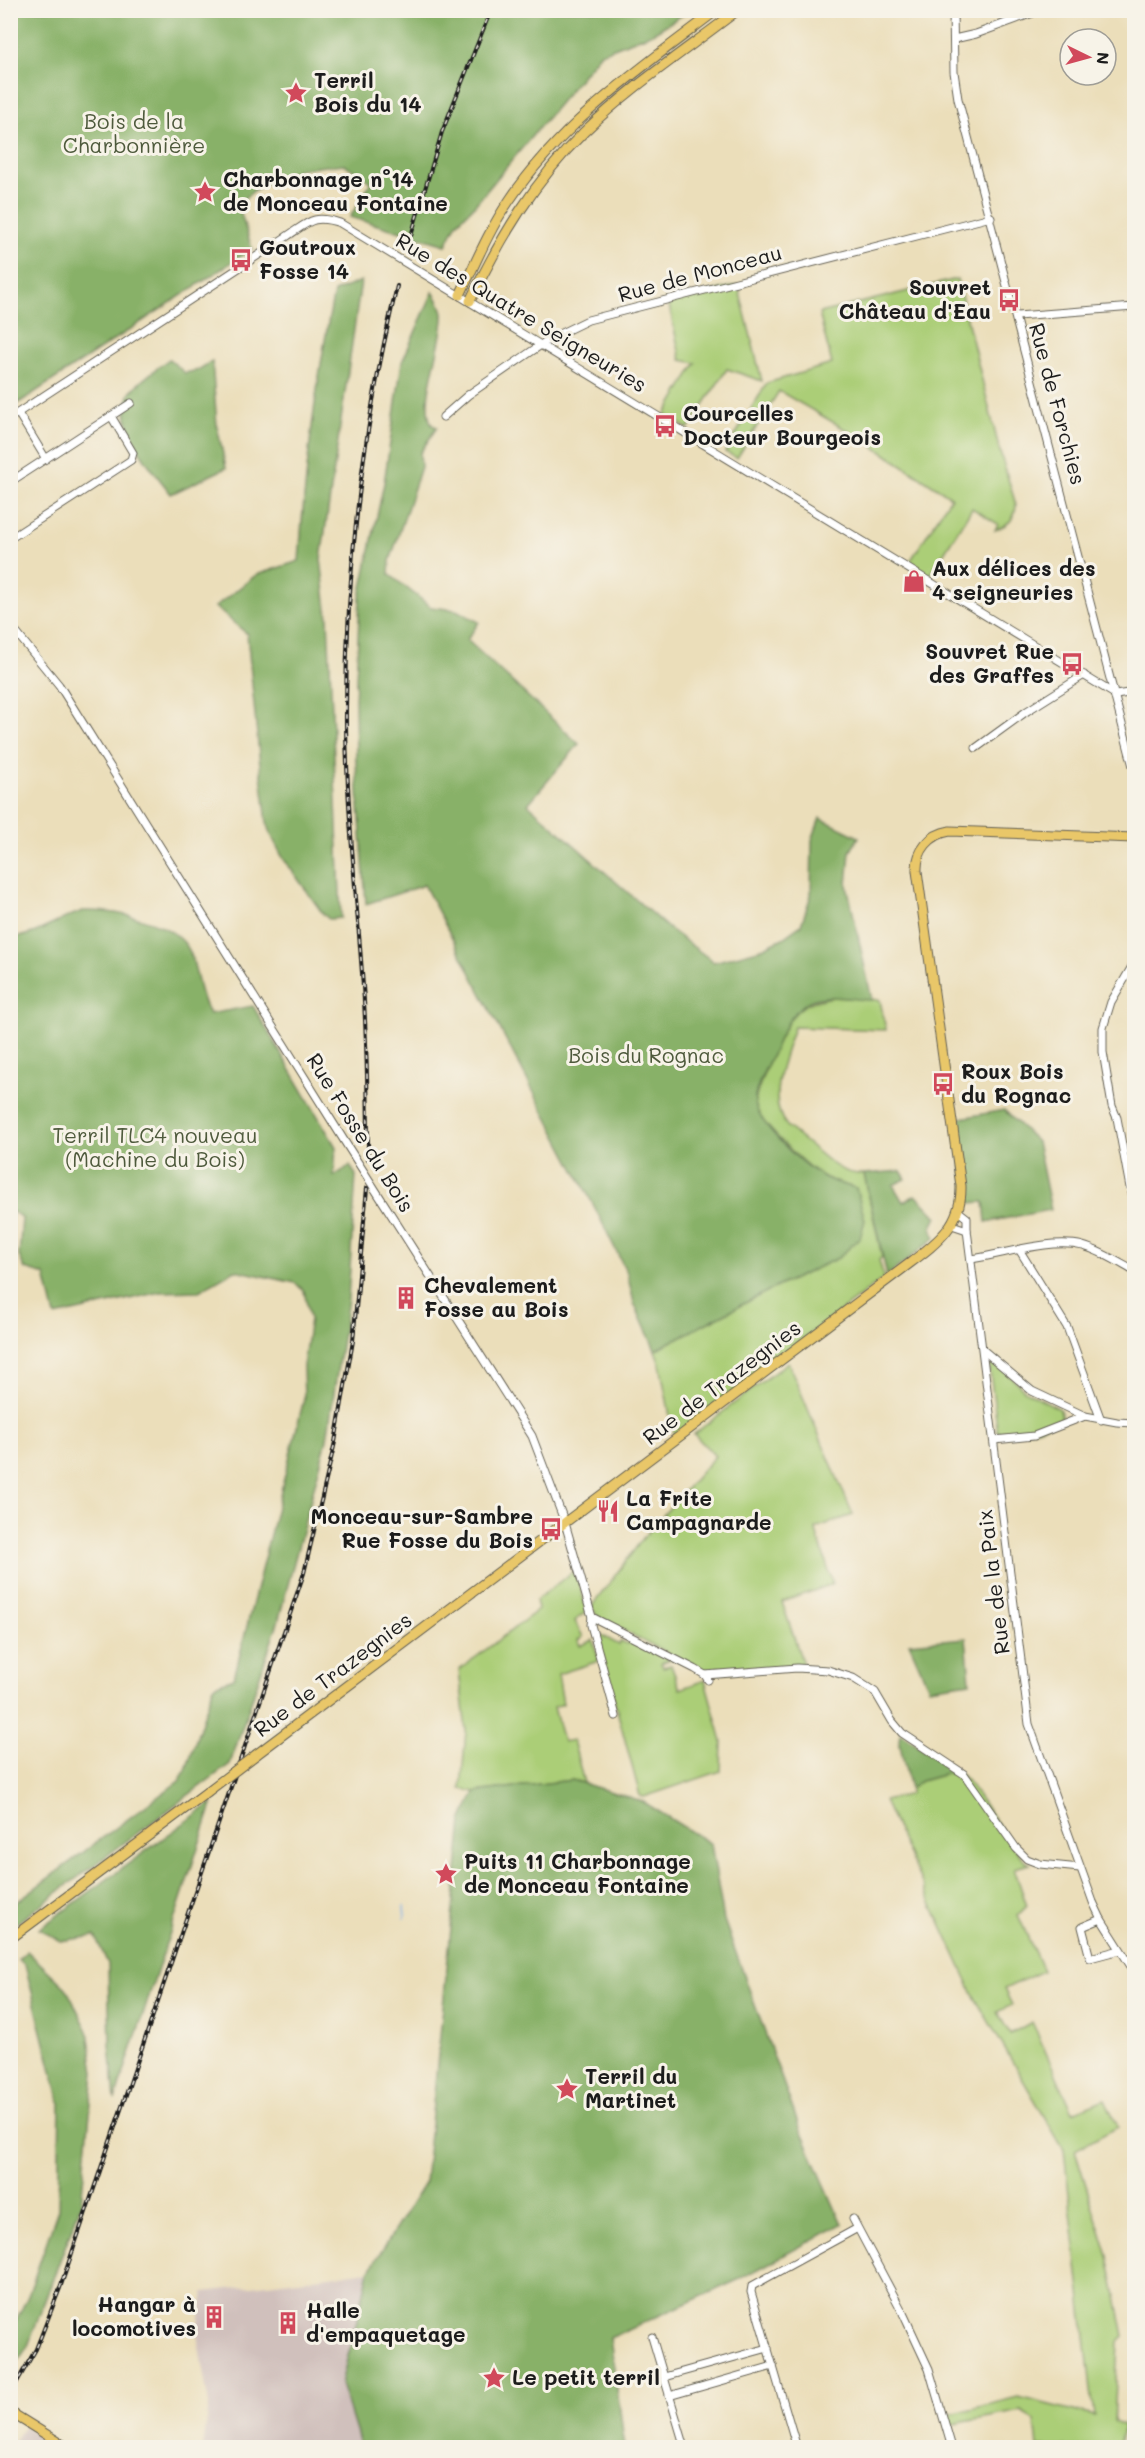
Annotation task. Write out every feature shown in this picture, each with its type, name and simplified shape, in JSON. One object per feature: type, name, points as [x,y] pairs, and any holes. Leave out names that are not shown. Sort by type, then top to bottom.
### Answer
[{"type":"main road","points":[[460,295],[508,203],[547,152],[597,102],[717,10]]},
{"type":"main road","points":[[470,302],[488,264],[519,211],[565,153],[585,132],[632,91],[738,10]]},
{"type":"main road","name":"Rue de Trazegnies","points":[[10,1939],[931,1248],[952,1225],[958,1211],[961,1186],[918,877],[917,866],[921,853],[931,839],[948,831],[1134,838]]},
{"type":"main road","points":[[10,2412],[68,2448]]},
{"type":"street","name":"Rue de Forchies","points":[[953,10],[954,72],[958,99],[1017,316],[1134,770]]},
{"type":"street","points":[[954,39],[976,34],[1041,10]]},
{"type":"street","name":"Rue des Quatre Seigneuries","points":[[18,413],[307,223],[322,217],[340,223],[460,295],[1116,695]]},
{"type":"street","name":"Rue de Monceau","points":[[443,417],[468,395],[541,345],[588,320],[990,218]]},
{"type":"street","points":[[1017,316],[1134,307]]},
{"type":"street","points":[[10,482],[131,403]]},
{"type":"street","points":[[10,418],[18,413],[46,459]]},
{"type":"street","points":[[10,535],[14,536],[130,460],[133,453],[111,416]]},
{"type":"street","name":"Rue Fosse du Bois","points":[[10,625],[59,685],[350,1150],[525,1423],[541,1454],[566,1523],[616,1716]]},
{"type":"street","points":[[976,748],[1027,711],[1084,675]]},
{"type":"street","points":[[1116,695],[1134,692]]},
{"type":"street","points":[[1134,963],[1108,1008],[1102,1029],[1112,1106],[1117,1118],[1134,1209]]},
{"type":"street","points":[[1126,977],[1134,979]]},
{"type":"street","name":"Rue de la Paix","points":[[958,1211],[967,1218],[1029,1724],[1080,1868],[1101,1919],[1133,1969]]},
{"type":"street","points":[[952,1225],[967,1230]]},
{"type":"street","points":[[971,1259],[1071,1243],[1088,1248],[1134,1270]]},
{"type":"street","points":[[1020,1251],[1067,1327],[1101,1420]]},
{"type":"street","points":[[983,1350],[1032,1391],[1086,1416],[1134,1423]]},
{"type":"street","points":[[994,1440],[1034,1436],[1086,1416]]},
{"type":"street","points":[[592,1617],[707,1678],[806,1669],[836,1671],[853,1678],[875,1692],[902,1733],[964,1774],[1016,1848],[1027,1859],[1040,1864],[1080,1868]]},
{"type":"street","points":[[1101,1919],[1082,1927],[1090,1958],[1120,1950]]},
{"type":"street","name":"Rue de la Paix","points":[[1133,1969],[1134,1956]]},
{"type":"street","points":[[853,2219],[856,2229],[902,2312],[925,2361],[952,2448]]},
{"type":"street","points":[[798,2448],[751,2292],[756,2282],[856,2229]]},
{"type":"street","points":[[652,2337],[685,2448]]},
{"type":"street","points":[[664,2377],[768,2348]]},
{"type":"street","points":[[669,2396],[773,2366]]},
{"type":"shaded area","points":[[369,2271],[341,2384],[361,2447],[203,2447],[209,2405],[197,2335],[204,2292]]},
{"type":"shaded area","points":[[24,2426],[57,2447],[12,2447]]},
{"type":"green space","name":"Bois de la Charbonnière","points":[[11,10],[689,11],[653,33],[601,53],[475,205],[457,223],[446,245],[350,217],[371,182],[344,164],[299,169],[256,189],[238,204],[252,249],[11,408]]},
{"type":"green space","points":[[957,279],[1000,452],[1016,505],[1010,521],[995,530],[998,524],[972,508],[929,577],[909,563],[951,497],[864,440],[779,391],[737,458],[725,452],[767,383],[832,364],[819,313]]},
{"type":"green space","points":[[361,281],[321,559],[328,618],[341,918],[329,919],[283,858],[273,839],[267,822],[261,775],[247,634],[215,607],[256,575],[299,561],[312,426],[334,292]]},
{"type":"green space","points":[[738,285],[762,381],[727,369],[688,429],[665,415],[696,363],[681,360],[668,301]]},
{"type":"green space","name":"Bois du Rognac","points":[[433,292],[443,313],[443,325],[428,401],[432,425],[437,427],[420,453],[421,467],[390,561],[389,574],[431,607],[456,610],[479,622],[467,640],[579,744],[528,804],[668,928],[714,962],[758,950],[783,938],[801,925],[811,895],[812,840],[820,818],[859,837],[850,852],[847,885],[872,1000],[826,997],[812,1000],[800,1008],[782,1033],[761,1078],[755,1098],[761,1117],[778,1139],[800,1160],[827,1178],[856,1188],[865,1220],[860,1238],[838,1258],[768,1291],[655,1350],[634,1303],[627,1273],[595,1208],[424,885],[366,904],[356,763],[355,700],[360,597],[384,483],[402,362]]},
{"type":"green space","points":[[169,359],[185,373],[198,370],[212,361],[217,426],[226,468],[171,494],[137,447],[127,420],[126,406],[132,390]]},
{"type":"green space","name":"Terril TLC4 nouveau (Machine du Bois)","points":[[83,911],[126,915],[172,932],[183,941],[190,952],[209,1014],[253,1006],[336,1147],[334,1176],[350,1166],[356,1175],[348,1299],[327,1439],[278,1622],[230,1764],[11,1927],[11,1906],[179,1781],[186,1770],[213,1688],[217,1684],[234,1678],[304,1399],[303,1366],[310,1319],[304,1291],[295,1283],[235,1270],[199,1291],[160,1292],[55,1316],[45,1275],[25,1269],[19,1256],[22,1218],[12,1211],[10,1223],[11,1188],[13,1186],[10,1183],[11,937],[30,934]]},
{"type":"green space","points":[[834,997],[880,1000],[886,1030],[794,1027],[779,1078],[778,1104],[787,1126],[824,1157],[845,1171],[864,1174],[882,1257],[879,1260],[884,1278],[674,1437],[660,1364],[655,1350],[768,1291],[838,1258],[856,1188],[823,1176],[812,1168],[773,1132],[755,1107],[770,1060],[793,1015],[807,1004]]},
{"type":"green space","points":[[1004,1110],[1037,1142],[1051,1210],[986,1222],[984,1202],[967,1203],[955,1119]]},
{"type":"green space","points":[[901,1171],[906,1179],[893,1185],[903,1202],[916,1195],[937,1217],[932,1227],[935,1238],[887,1276],[864,1174]]},
{"type":"green space","points":[[788,1362],[853,1515],[815,1528],[833,1584],[782,1602],[804,1667],[707,1673],[597,1617],[592,1606],[644,1537],[715,1456],[694,1434]]},
{"type":"green space","points":[[996,1362],[1024,1390],[1060,1409],[1062,1420],[1037,1429],[998,1434],[989,1363]]},
{"type":"green space","points":[[575,1570],[587,1611],[575,1621],[583,1637],[578,1640],[580,1646],[593,1640],[599,1661],[558,1674],[563,1704],[554,1707],[563,1742],[573,1740],[584,1783],[572,1780],[475,1792],[461,1789],[466,1731],[459,1670],[538,1610],[536,1600]]},
{"type":"green space","points":[[596,1632],[619,1645],[621,1641],[628,1644],[630,1640],[671,1659],[661,1663],[663,1667],[671,1665],[680,1689],[705,1680],[722,1741],[721,1771],[644,1797],[640,1796]]},
{"type":"green space","points":[[966,1638],[970,1682],[929,1688],[909,1643]]},
{"type":"green space","points":[[900,1733],[956,1771],[921,1781],[910,1789],[899,1741]]},
{"type":"green space","points":[[956,1771],[966,1779],[1024,1861],[1030,1864],[1014,1868],[1027,1906],[1018,1915],[1043,1971],[1004,1989],[1012,2005],[997,2012],[1010,2034],[1032,2022],[1073,2112],[1105,2099],[1118,2127],[1075,2150],[1108,2256],[1124,2336],[1118,2342],[1114,2422],[1124,2426],[1118,2447],[1038,2447],[1035,2420],[1021,2411],[948,2425],[947,2415],[1018,2397],[1094,2416],[1064,2150],[975,1998],[884,1801],[910,1794],[910,1789],[921,1781]]},
{"type":"green space","points":[[572,1780],[642,1801],[711,1844],[724,1920],[799,2126],[842,2224],[740,2279],[610,2338],[625,2447],[361,2447],[341,2384],[369,2271],[425,2182],[462,1821],[475,1792]]},
{"type":"green space","points":[[213,1802],[115,2100],[110,2045],[108,1964],[95,1936],[60,1941],[39,1929]]},
{"type":"green space","points":[[27,1951],[66,1988],[88,2031],[94,2072],[81,2204],[28,2346],[11,2371],[11,2331],[28,2296],[58,2209],[60,2102],[25,1965],[18,1959]]},
{"type":"waterway","points":[[404,1906],[405,1918]]},
{"type":"railway","points":[[411,236],[442,132],[491,10]]},
{"type":"railway","points":[[368,1159],[364,1001],[347,759],[346,670],[352,559],[365,449],[397,286]]},
{"type":"railway","points":[[10,2394],[36,2349],[60,2288],[304,1573],[335,1442],[353,1341],[367,1188]]},
{"type":"place","name":"Terril Bois du 14","points":[[296,93]]},
{"type":"place","name":"Charbonnage n°14 de Monceau Fontaine","points":[[205,192]]},
{"type":"place","name":"Goutroux Fosse 14","points":[[241,260]]},
{"type":"place","name":"Souvret Château d'Eau","points":[[1009,300]]},
{"type":"place","name":"Courcelles Docteur Bourgeois","points":[[665,426]]},
{"type":"place","name":"Aux délices des 4 seigneuries","points":[[914,581]]},
{"type":"place","name":"Souvret Rue des Graffes","points":[[1072,664]]},
{"type":"place","name":"Roux Bois du Rognac","points":[[943,1084]]},
{"type":"place","name":"Chevalement Fosse au Bois","points":[[406,1298]]},
{"type":"place","name":"La Frite Campagnarde","points":[[608,1511]]},
{"type":"place","name":"Monceau-sur-Sambre Rue Fosse du Bois","points":[[551,1529]]},
{"type":"place","name":"Puits 11 Charbonnage de Monceau Fontaine","points":[[446,1874]]},
{"type":"place","name":"Terril du Martinet","points":[[567,2089]]},
{"type":"place","name":"Hangar à locomotives","points":[[214,2317]]},
{"type":"place","name":"Halle d'empaquetage","points":[[288,2323]]},
{"type":"place","name":"Le petit terril","points":[[494,2378]]}]
